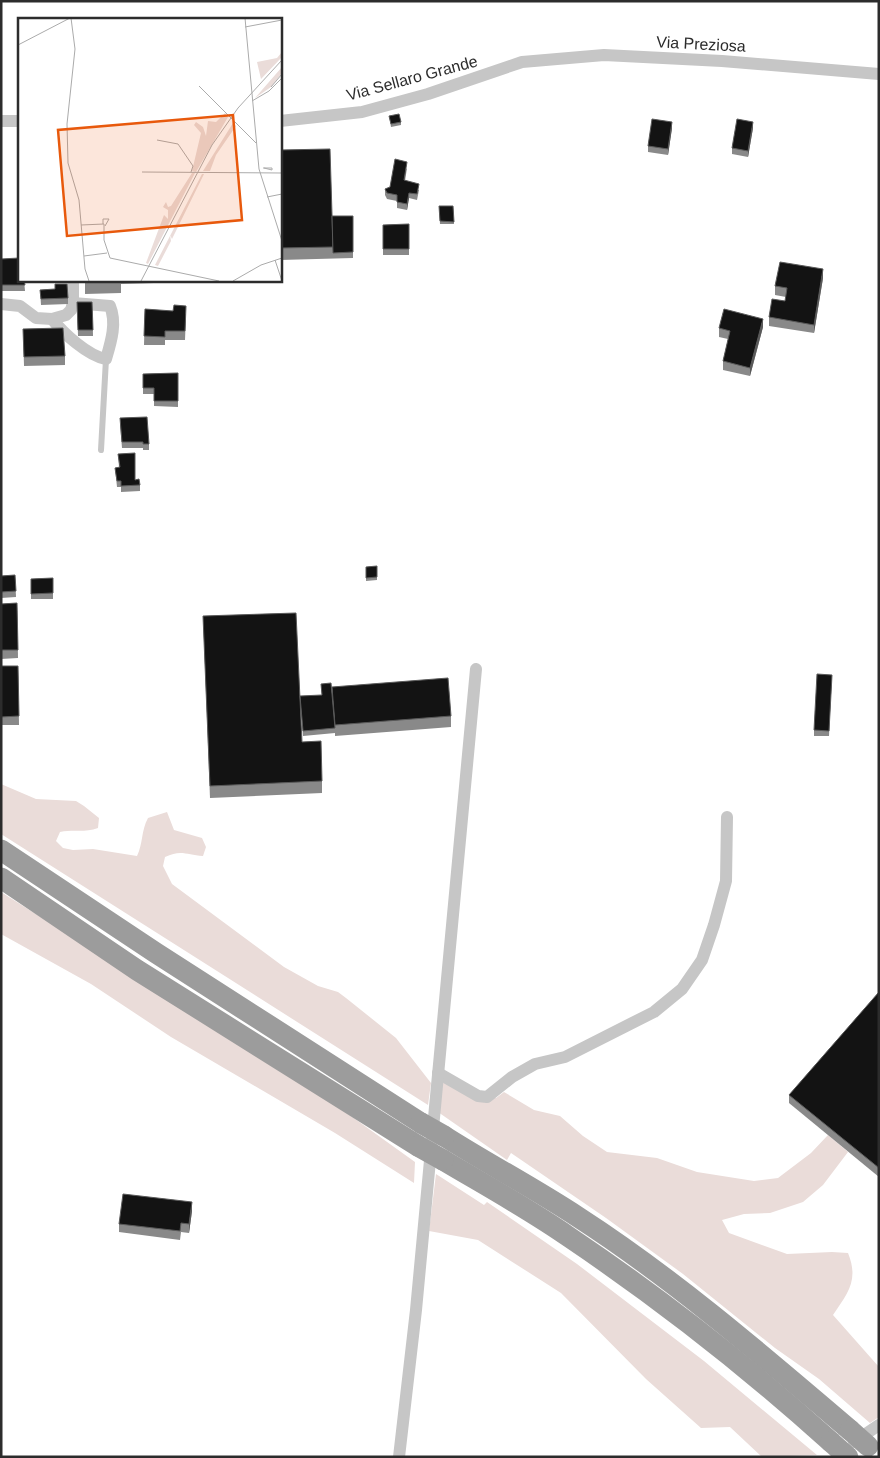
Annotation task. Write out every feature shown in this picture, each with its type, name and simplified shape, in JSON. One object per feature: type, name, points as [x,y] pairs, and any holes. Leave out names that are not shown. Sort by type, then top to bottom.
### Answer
[{"type":"highway","points":[[1,850],[156,953],[421,1122],[578,1216],[650,1267],[715,1318],[874,1451]]},
{"type":"highway","points":[[1,878],[137,970],[418,1146],[568,1236],[644,1289],[737,1361],[832,1449],[848,1457]]},
{"type":"street","name":"Via Preziosa","points":[[522,62],[604,55],[732,62],[879,74]]},
{"type":"street","name":"Via Sellaro Grande","points":[[281,121],[362,112],[428,94],[522,62]]},
{"type":"street","points":[[1,121],[18,121]]},
{"type":"street","points":[[1,304],[20,306],[36,318],[52,319],[66,315],[72,310],[73,281]]},
{"type":"street","points":[[52,319],[61,330],[92,353],[99,358],[106,358],[112,339],[114,315],[110,306],[73,303]]},
{"type":"street","points":[[399,1457],[416,1310],[476,669]]},
{"type":"street","points":[[438,1073],[478,1096],[487,1097],[512,1077],[535,1064],[565,1057],[654,1012],[682,989],[702,960],[726,881],[727,817]]},
{"type":"street","points":[[832,1449],[879,1425]]},
{"type":"lane","points":[[101,450],[106,358]]},
{"type":"shaded area","points":[[1,784],[36,799],[76,801],[99,818],[98,828],[60,832],[56,841],[63,848],[73,850],[93,849],[137,856],[148,818],[167,812],[174,830],[202,838],[206,847],[203,856],[175,853],[165,857],[163,866],[172,884],[284,967],[318,986],[338,992],[396,1038],[431,1083],[428,1105],[1,834]]},
{"type":"shaded area","points":[[1,892],[316,1091],[415,1162],[414,1183],[335,1133],[171,1037],[91,984],[1,934]]},
{"type":"shaded area","points":[[442,1081],[496,1098],[504,1092],[534,1110],[560,1116],[583,1136],[607,1152],[657,1158],[697,1172],[754,1181],[778,1178],[811,1153],[828,1135],[848,1152],[823,1185],[803,1202],[770,1213],[744,1214],[722,1220],[729,1233],[787,1254],[848,1253],[852,1279],[847,1293],[833,1315],[879,1367],[879,1417],[870,1423],[819,1379],[775,1348],[683,1274],[606,1218],[511,1153],[507,1160],[438,1112]]},
{"type":"shaded area","points":[[436,1174],[484,1205],[487,1202],[577,1264],[704,1361],[817,1455],[762,1457],[730,1427],[701,1428],[646,1379],[561,1293],[478,1240],[429,1231]]},
{"type":"building","points":[[399,114],[401,122],[391,124],[389,116]]},
{"type":"building","points":[[652,119],[672,122],[668,149],[648,146]]},
{"type":"building","points":[[737,119],[753,122],[748,151],[732,148]]},
{"type":"building","points":[[330,149],[333,247],[281,248],[281,150]]},
{"type":"building","points":[[395,159],[407,162],[404,180],[419,184],[417,194],[409,193],[407,204],[397,202],[397,195],[387,193],[385,189],[390,187]]},
{"type":"building","points":[[439,206],[453,206],[454,222],[440,221]]},
{"type":"building","points":[[332,216],[353,216],[353,252],[333,253]]},
{"type":"building","points":[[409,224],[409,249],[383,249],[383,225]]},
{"type":"building","points":[[18,258],[18,281],[24,281],[25,285],[1,285],[1,259]]},
{"type":"building","points":[[780,262],[823,269],[814,325],[769,317],[772,299],[785,301],[787,288],[775,286]]},
{"type":"building","points":[[85,281],[121,281],[85,282]]},
{"type":"building","points":[[55,284],[67,284],[68,298],[41,299],[40,290],[55,289]]},
{"type":"building","points":[[77,302],[92,302],[93,330],[78,330]]},
{"type":"building","points":[[174,305],[186,306],[185,331],[165,331],[165,337],[144,336],[145,309],[173,311]]},
{"type":"building","points":[[724,309],[763,319],[750,368],[723,361],[730,331],[719,328]]},
{"type":"building","points":[[63,328],[65,356],[24,357],[23,329]]},
{"type":"building","points":[[178,373],[178,401],[154,401],[154,388],[143,388],[143,374]]},
{"type":"building","points":[[147,417],[149,444],[143,444],[143,442],[122,442],[120,418]]},
{"type":"building","points":[[135,453],[135,480],[139,479],[140,485],[121,486],[121,481],[117,481],[115,468],[120,467],[118,454]]},
{"type":"building","points":[[377,566],[377,577],[366,578],[366,567]]},
{"type":"building","points":[[15,575],[16,591],[1,592],[1,576]]},
{"type":"building","points":[[53,578],[53,593],[31,594],[31,579]]},
{"type":"building","points":[[17,603],[18,650],[1,650],[1,604]]},
{"type":"building","points":[[296,613],[302,742],[321,741],[322,781],[210,786],[203,616]]},
{"type":"building","points":[[1,666],[18,666],[19,716],[1,717]]},
{"type":"building","points":[[817,674],[832,675],[829,731],[814,730]]},
{"type":"building","points":[[448,678],[451,716],[335,725],[332,687]]},
{"type":"building","points":[[331,683],[335,728],[303,731],[300,696],[322,695],[321,684]]},
{"type":"building","points":[[879,992],[879,1168],[789,1095]]},
{"type":"building","points":[[123,1194],[192,1202],[189,1224],[181,1223],[180,1231],[119,1224]]}]
